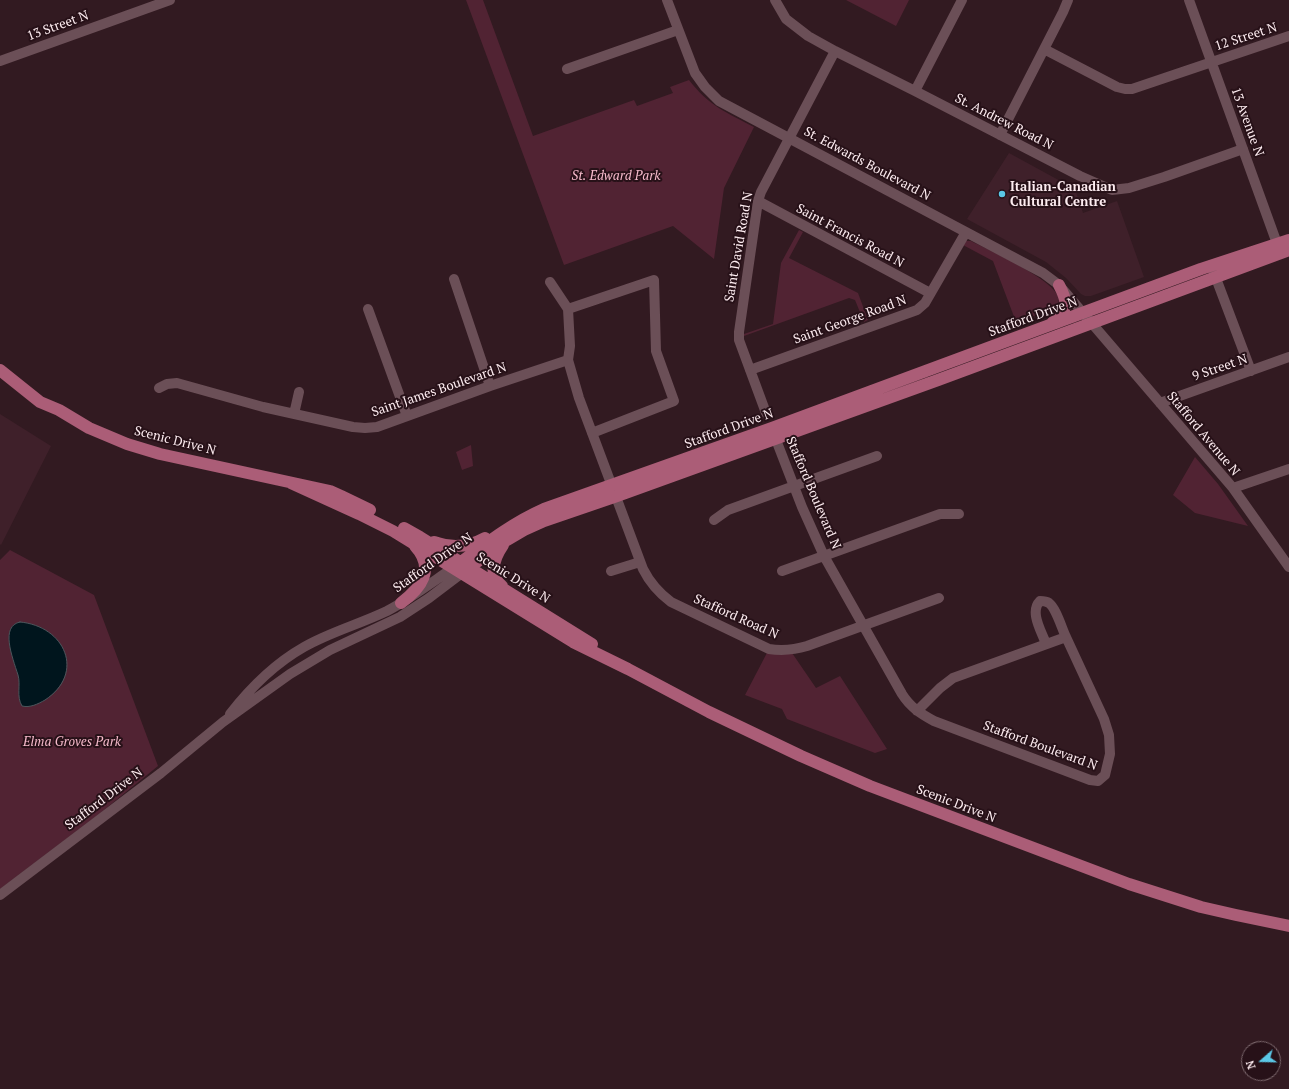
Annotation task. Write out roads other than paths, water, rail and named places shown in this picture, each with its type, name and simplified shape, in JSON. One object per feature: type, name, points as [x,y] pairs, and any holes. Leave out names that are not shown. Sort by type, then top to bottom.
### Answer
[{"type":"main road","name":"Stafford Drive N","points":[[461,568],[506,535],[520,520],[544,509],[614,491],[774,434],[1004,356],[1088,318],[1213,271],[1284,247]]},
{"type":"main road","points":[[1050,325],[1065,309],[1066,302],[1059,285]]},
{"type":"main road","name":"Stafford Drive N","points":[[774,434],[1050,325],[1088,318]]},
{"type":"main road","name":"Scenic Drive N","points":[[0,362],[49,399],[59,410]]},
{"type":"main road","name":"Scenic Drive N","points":[[0,370],[40,402],[59,410],[89,428],[127,444],[160,454],[319,488],[342,496],[416,539],[573,642],[709,712],[801,756],[870,786],[1165,896],[1236,916],[1289,926]]},
{"type":"main road","points":[[416,539],[439,544],[459,546],[473,544],[494,533],[506,535],[496,557],[494,567],[497,582],[509,592]]},
{"type":"main road","points":[[401,603],[412,595],[419,587],[424,575],[425,566],[423,557],[416,539]]},
{"type":"main road","name":"Scenic Drive N","points":[[461,568],[509,592],[574,632],[628,669]]},
{"type":"street","name":"13 Street N","points":[[0,61],[170,0]]},
{"type":"street","name":"St. Edwards Boulevard N","points":[[667,0],[695,73],[705,87],[719,101],[1044,273],[1059,285],[1088,318]]},
{"type":"street","name":"St. Andrew Road N","points":[[775,0],[786,19],[797,29],[835,51],[1080,176],[1112,190],[1142,185],[1242,149]]},
{"type":"street","points":[[915,91],[962,0]]},
{"type":"street","points":[[1000,135],[1068,0]]},
{"type":"street","name":"13 Avenue N","points":[[1189,0],[1242,149],[1284,247]]},
{"type":"street","points":[[567,69],[678,30]]},
{"type":"street","name":"12 Street N","points":[[1044,49],[1117,87],[1125,89],[1140,87],[1289,36]]},
{"type":"street","name":"Saint David Road N","points":[[766,413],[739,340],[738,332],[758,201],[761,192],[835,51]]},
{"type":"street","name":"Saint Francis Road N","points":[[758,201],[930,293]]},
{"type":"street","name":"Saint George Road N","points":[[750,370],[917,310],[925,303],[966,232]]},
{"type":"street","points":[[1213,271],[1251,371]]},
{"type":"street","points":[[454,279],[490,386]]},
{"type":"street","points":[[568,309],[654,280],[656,351],[674,401],[592,433]]},
{"type":"street","points":[[550,282],[568,309],[570,346],[568,360],[579,398],[614,491]]},
{"type":"street","points":[[368,309],[407,416]]},
{"type":"street","name":"Stafford Avenue N","points":[[1088,318],[1233,488],[1289,567]]},
{"type":"street","name":"9 Street N","points":[[1160,403],[1289,357]]},
{"type":"street","name":"Saint James Boulevard N","points":[[159,388],[168,384],[178,383],[263,407],[353,427],[365,428],[377,426],[407,416],[568,360]]},
{"type":"street","points":[[294,414],[299,392]]},
{"type":"street","name":"Stafford Boulevard N","points":[[774,434],[793,486],[824,556],[902,694],[917,711],[934,721],[1090,780],[1098,781],[1106,775],[1110,754],[1109,735],[1104,719],[1053,607],[1049,603],[1040,601],[1037,604],[1035,613],[1046,644]]},
{"type":"street","points":[[714,520],[728,510],[877,456]]},
{"type":"street","points":[[1233,488],[1289,469]]},
{"type":"street","name":"Stafford Road N","points":[[614,491],[640,562],[653,586],[671,602],[769,649],[781,651],[798,648],[939,598]]},
{"type":"street","points":[[782,571],[940,514],[958,514]]},
{"type":"street","points":[[611,571],[640,562]]},
{"type":"street","name":"Stafford Drive N","points":[[223,722],[248,691],[268,672],[290,655],[305,646],[388,610],[461,568]]},
{"type":"street","name":"Stafford Drive N","points":[[0,895],[161,774],[223,722],[307,663],[330,650],[400,617],[429,598],[461,568]]},
{"type":"street","points":[[917,711],[940,688],[953,678],[1066,637]]},
{"type":"water","points":[[20,622],[36,625],[49,632],[58,641],[65,652],[67,665],[65,677],[58,689],[45,700],[31,706],[22,706],[20,702],[19,679],[9,643],[10,629]]},
{"type":"place","name":"Italian-Canadian Cultural Centre","points":[[1002,194]]},
{"type":"park label","name":"St. Edward Park","points":[[616,176]]},
{"type":"park label","name":"Elma Groves Park","points":[[72,742]]}]
